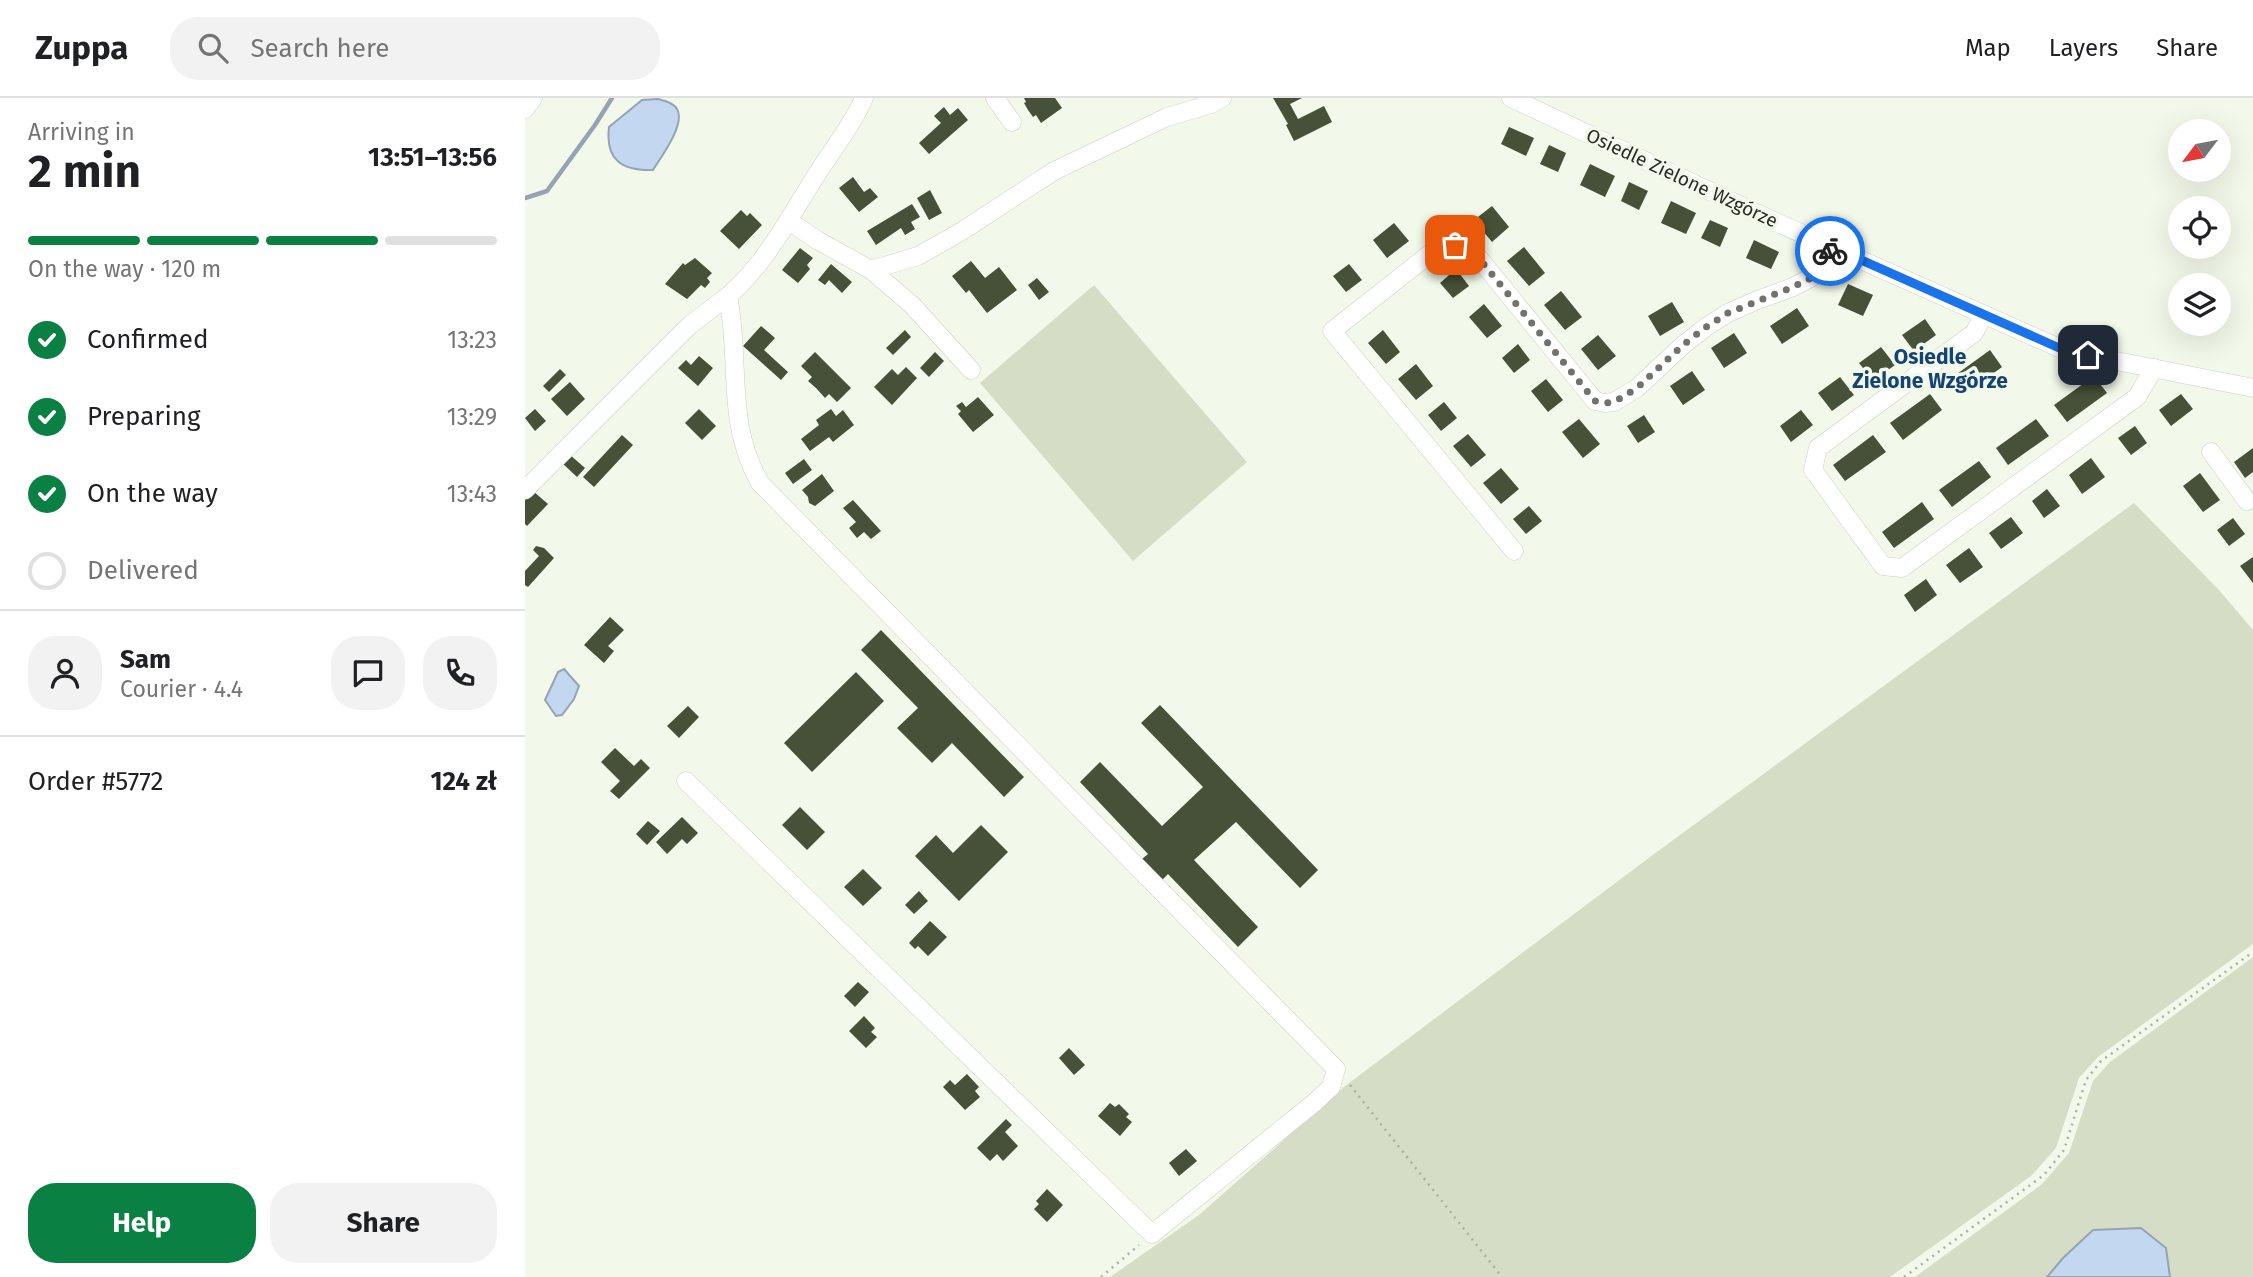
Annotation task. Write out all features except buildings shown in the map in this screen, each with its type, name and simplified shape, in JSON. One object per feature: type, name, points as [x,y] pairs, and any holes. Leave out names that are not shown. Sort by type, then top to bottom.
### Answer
[{"type":"street","points":[[525,109],[533,98]]},
{"type":"street","points":[[525,490],[671,342],[728,296],[755,269],[789,221],[864,98]]},
{"type":"street","points":[[995,98],[1011,121]]},
{"type":"street","points":[[871,271],[918,256],[962,231],[1054,171],[1167,117],[1222,98]]},
{"type":"street","name":"Osiedle Zielone Wzgórze","points":[[1513,99],[1832,247],[2066,351],[2253,388]]},
{"type":"street","points":[[789,221],[871,271],[912,305],[971,370]]},
{"type":"street","points":[[1514,551],[1332,331],[1441,244],[1469,246],[1595,401],[1614,402],[1637,388],[1706,327],[1728,313],[1817,275],[1832,247]]},
{"type":"street","points":[[686,782],[1152,1234],[1331,1087],[1336,1069],[760,482],[747,458],[740,432],[733,375],[734,326],[728,296]]},
{"type":"street","points":[[1984,314],[1974,333],[1818,448],[1813,470],[1883,566],[1902,568],[2025,479],[2137,397],[2154,368]]},
{"type":"street","points":[[2211,452],[2251,503]]},
{"type":"path","points":[[1904,1277],[2044,1175],[2064,1150],[2087,1080],[2101,1061],[2253,952]]},
{"type":"path","points":[[1336,1069],[1502,1277]]},
{"type":"path","points":[[1101,1277],[1152,1234]]},
{"type":"green space","points":[[1094,285],[1247,462],[1133,561],[980,383]]},
{"type":"green space","points":[[2134,503],[2219,590],[2253,630],[2253,944],[2098,1057],[2079,1078],[2056,1148],[2031,1176],[1890,1277],[1110,1277],[1199,1215],[1345,1086],[1654,854]]},
{"type":"green space","points":[[2253,957],[2253,1277],[1915,1277],[2041,1185],[2069,1153],[2093,1081],[2110,1062]]},
{"type":"water","points":[[658,99],[676,107],[679,115],[671,140],[653,170],[624,166],[610,148],[609,127],[642,100]]},
{"type":"water","points":[[564,669],[579,686],[574,699],[562,715],[556,716],[545,700],[558,672]]},
{"type":"water","points":[[2141,1228],[2166,1248],[2170,1277],[2047,1277],[2093,1230]]},
{"type":"waterway","points":[[525,198],[547,191],[612,98]]},
{"type":"way so far","points":[[1455,245],[1469,246],[1595,401],[1605,403],[1614,402],[1637,388],[1683,345],[1728,313],[1817,275],[1830,251]]},
{"type":"district","name":"Osiedle Zielone Wzgórze","points":[[1930,369]]},
{"type":"route","points":[[1830,251],[1832,247],[2066,351],[2088,355]]}]
